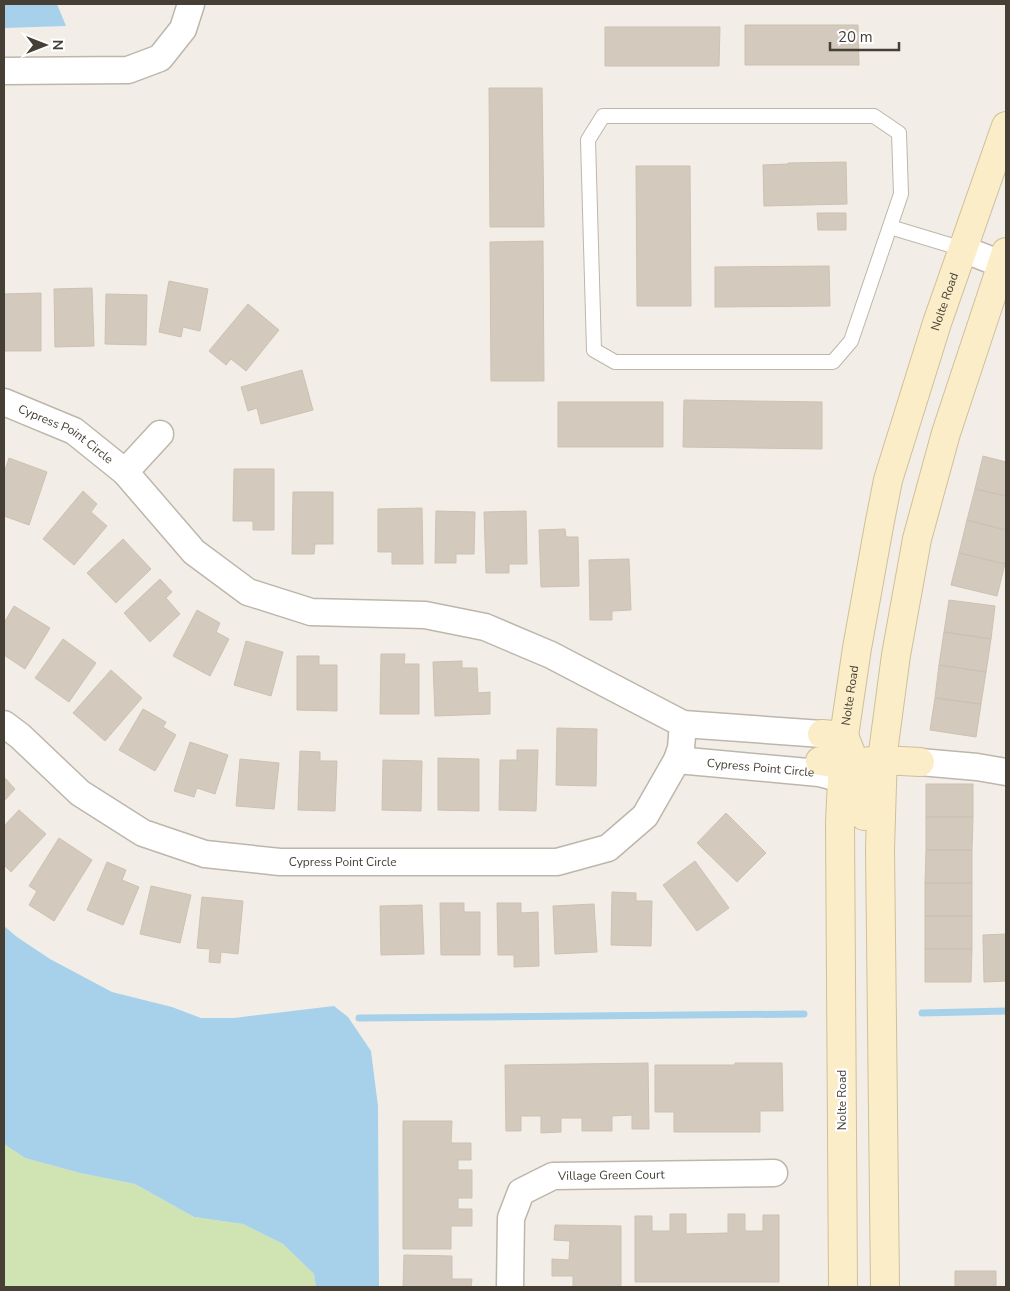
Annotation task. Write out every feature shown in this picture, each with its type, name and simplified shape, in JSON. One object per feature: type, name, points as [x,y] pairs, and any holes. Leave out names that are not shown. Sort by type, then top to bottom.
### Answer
[{"type":"street","points":[[4,71],[128,70],[160,58],[183,30],[190,4]]},
{"type":"street","name":"Nolte Road","points":[[833,735],[888,480],[937,323],[1006,126]]},
{"type":"street","points":[[885,1287],[880,848],[882,760],[896,654],[917,539],[946,434],[1005,261],[963,248]]},
{"type":"street","name":"Cypress Point Circle","points":[[4,402],[74,432],[125,472],[194,552],[248,592],[311,612],[426,615],[485,627],[551,655],[680,744],[811,761],[840,767]]},
{"type":"street","name":"Cypress Point Circle","points":[[125,472],[160,434]]},
{"type":"street","points":[[872,561],[881,588],[864,710],[865,737],[870,754],[882,760]]},
{"type":"street","points":[[887,719],[904,742],[921,756],[1006,772]]},
{"type":"street","name":"Cypress Point Circle","points":[[4,724],[20,736],[80,793],[143,833],[205,854],[280,862],[556,862],[608,848],[645,816],[680,744]]},
{"type":"street","points":[[833,735],[840,767],[864,785],[864,927],[881,952]]},
{"type":"street","name":"Cypress Point Circle","points":[[680,744],[833,735]]},
{"type":"street","points":[[840,767],[921,756],[1006,755]]},
{"type":"street","name":"Nolte Road","points":[[840,767],[843,1287]]},
{"type":"street","name":"Village Green Court","points":[[510,1287],[511,1218],[521,1192],[553,1176],[774,1173]]},
{"type":"lane","points":[[603,116],[874,116],[899,133],[901,194],[890,227],[851,341],[833,362],[615,362],[594,350],[588,140],[603,116]]},
{"type":"lane","points":[[890,227],[963,248]]},
{"type":"green space","points":[[4,1144],[25,1158],[80,1173],[135,1184],[194,1217],[243,1224],[283,1244],[314,1274],[316,1287],[4,1287]]},
{"type":"water","points":[[4,4],[57,4],[66,26],[4,28]]},
{"type":"water","points":[[4,926],[50,959],[112,992],[172,1007],[201,1018],[234,1018],[334,1006],[348,1017],[371,1051],[378,1106],[379,1287],[316,1287],[314,1274],[283,1244],[243,1224],[194,1217],[135,1184],[80,1173],[25,1158],[4,1144]]},
{"type":"building","points":[[745,25],[858,25],[859,65],[745,65]]},
{"type":"building","points":[[605,27],[720,27],[719,66],[605,66]]},
{"type":"building","points":[[489,88],[542,88],[544,227],[490,227]]},
{"type":"building","points":[[846,162],[847,204],[764,206],[763,165]]},
{"type":"building","points":[[636,166],[690,166],[691,306],[637,306]]},
{"type":"building","points":[[817,213],[846,213],[846,230],[818,230]]},
{"type":"building","points":[[543,241],[544,381],[491,381],[490,242]]},
{"type":"building","points":[[829,266],[830,306],[715,307],[715,267]]},
{"type":"building","points":[[169,281],[208,289],[200,331],[183,327],[181,337],[159,332]]},
{"type":"building","points":[[92,288],[94,346],[55,347],[54,289]]},
{"type":"building","points":[[41,293],[41,351],[4,351],[4,294]]},
{"type":"building","points":[[106,294],[147,295],[146,345],[105,344]]},
{"type":"building","points":[[248,304],[279,330],[246,371],[231,359],[226,365],[209,351]]},
{"type":"building","points":[[302,370],[313,410],[261,424],[257,408],[248,411],[241,387]]},
{"type":"building","points":[[684,400],[822,402],[822,449],[683,447]]},
{"type":"building","points":[[558,402],[663,402],[663,447],[558,447]]},
{"type":"building","points":[[983,456],[1006,462],[1006,496],[975,489]]},
{"type":"building","points":[[9,458],[47,472],[29,525],[4,516],[4,473]]},
{"type":"building","points":[[234,469],[274,469],[274,530],[253,530],[253,521],[233,521]]},
{"type":"building","points":[[975,489],[1006,496],[1006,530],[967,520]]},
{"type":"building","points":[[83,491],[97,504],[91,512],[107,526],[74,565],[43,539]]},
{"type":"building","points":[[293,492],[333,492],[333,544],[315,544],[314,554],[292,554]]},
{"type":"building","points":[[422,508],[423,564],[392,564],[392,552],[378,552],[378,509]]},
{"type":"building","points":[[436,511],[475,512],[474,554],[456,554],[456,563],[435,563]]},
{"type":"building","points":[[526,511],[527,564],[509,564],[509,573],[486,573],[484,512]]},
{"type":"building","points":[[967,520],[1006,530],[1005,564],[959,553]]},
{"type":"building","points":[[565,529],[566,537],[578,537],[579,586],[541,587],[539,530]]},
{"type":"building","points":[[123,539],[151,569],[116,603],[87,573]]},
{"type":"building","points":[[959,553],[1005,564],[997,596],[951,585]]},
{"type":"building","points":[[629,559],[631,610],[612,611],[612,620],[590,620],[589,560]]},
{"type":"building","points":[[160,579],[172,592],[166,598],[180,614],[150,642],[124,613]]},
{"type":"building","points":[[949,600],[995,606],[991,639],[944,632]]},
{"type":"building","points":[[14,606],[50,628],[25,669],[4,655],[4,623]]},
{"type":"building","points":[[197,610],[220,623],[216,632],[229,639],[210,676],[173,656]]},
{"type":"building","points":[[944,632],[991,639],[986,672],[939,665]]},
{"type":"building","points":[[63,639],[96,663],[69,702],[35,678]]},
{"type":"building","points":[[246,641],[283,652],[271,696],[234,685]]},
{"type":"building","points":[[381,654],[405,654],[404,664],[419,664],[419,714],[380,714]]},
{"type":"building","points":[[297,656],[319,656],[319,665],[337,665],[337,711],[297,710]]},
{"type":"building","points":[[462,661],[462,668],[477,668],[478,693],[490,692],[490,714],[435,716],[433,662]]},
{"type":"building","points":[[939,665],[986,672],[981,704],[935,698]]},
{"type":"building","points":[[111,670],[142,698],[105,741],[73,713]]},
{"type":"building","points":[[935,698],[981,704],[976,737],[930,730]]},
{"type":"building","points":[[143,709],[166,722],[163,727],[176,735],[155,771],[119,750]]},
{"type":"building","points":[[557,728],[597,729],[596,786],[556,785]]},
{"type":"building","points":[[190,742],[228,755],[215,794],[197,788],[194,797],[174,791]]},
{"type":"building","points":[[517,750],[538,750],[536,811],[499,810],[500,760],[517,760]]},
{"type":"building","points":[[300,751],[320,752],[320,761],[337,761],[335,811],[298,810]]},
{"type":"building","points":[[438,758],[479,759],[479,811],[438,810]]},
{"type":"building","points":[[240,759],[279,763],[274,809],[236,806]]},
{"type":"building","points":[[383,760],[422,761],[421,811],[382,810]]},
{"type":"building","points":[[4,777],[15,789],[4,801]]},
{"type":"building","points":[[926,784],[973,784],[973,817],[926,817]]},
{"type":"building","points":[[19,810],[46,834],[11,872],[4,865],[4,826]]},
{"type":"building","points":[[726,813],[766,853],[737,882],[697,843]]},
{"type":"building","points":[[926,817],[973,817],[972,850],[926,850]]},
{"type":"building","points":[[59,838],[92,860],[54,921],[29,905],[37,891],[29,886]]},
{"type":"building","points":[[926,850],[972,850],[972,883],[925,883]]},
{"type":"building","points":[[695,861],[729,908],[697,931],[663,885]]},
{"type":"building","points":[[107,862],[126,870],[122,880],[139,887],[123,925],[87,910]]},
{"type":"building","points":[[925,883],[972,883],[972,916],[925,916]]},
{"type":"building","points":[[151,886],[191,895],[180,943],[140,934]]},
{"type":"building","points":[[612,892],[636,893],[636,901],[652,901],[651,946],[611,945]]},
{"type":"building","points":[[202,897],[243,901],[238,954],[221,952],[220,963],[209,962],[210,949],[197,948]]},
{"type":"building","points":[[440,903],[464,903],[464,912],[480,912],[480,955],[441,955]]},
{"type":"building","points":[[497,903],[521,903],[521,913],[538,912],[539,966],[514,967],[514,955],[498,955]]},
{"type":"building","points":[[594,904],[597,952],[555,954],[553,906]]},
{"type":"building","points":[[422,905],[424,954],[381,955],[380,906]]},
{"type":"building","points":[[925,916],[972,916],[972,949],[925,949]]},
{"type":"building","points":[[1006,934],[1006,981],[984,982],[983,935]]},
{"type":"building","points":[[925,949],[972,949],[971,982],[925,982]]},
{"type":"building","points":[[648,1063],[649,1129],[632,1129],[632,1115],[612,1116],[612,1131],[582,1131],[582,1118],[561,1118],[561,1132],[541,1133],[541,1116],[521,1116],[521,1131],[506,1131],[505,1065]]},
{"type":"building","points":[[735,1063],[782,1063],[783,1111],[760,1111],[760,1132],[674,1132],[674,1112],[655,1112],[655,1065],[735,1065]]},
{"type":"building","points":[[403,1121],[452,1121],[451,1143],[471,1143],[471,1160],[458,1160],[458,1170],[472,1170],[472,1198],[458,1198],[458,1209],[472,1209],[472,1226],[451,1226],[451,1249],[403,1249]]},
{"type":"building","points":[[670,1214],[686,1214],[686,1234],[728,1233],[728,1214],[745,1214],[745,1231],[763,1231],[763,1215],[779,1215],[779,1282],[635,1282],[635,1216],[652,1216],[652,1231],[670,1231]]},
{"type":"building","points":[[555,1225],[621,1226],[621,1287],[573,1287],[573,1276],[552,1276],[552,1259],[569,1260],[570,1241],[554,1240]]},
{"type":"building","points":[[404,1255],[452,1256],[452,1279],[472,1279],[471,1287],[403,1287]]},
{"type":"building","points":[[955,1271],[996,1271],[996,1287],[955,1287]]},
{"type":"waterway","points":[[922,1013],[1006,1011]]},
{"type":"waterway","points":[[359,1018],[804,1014]]}]
